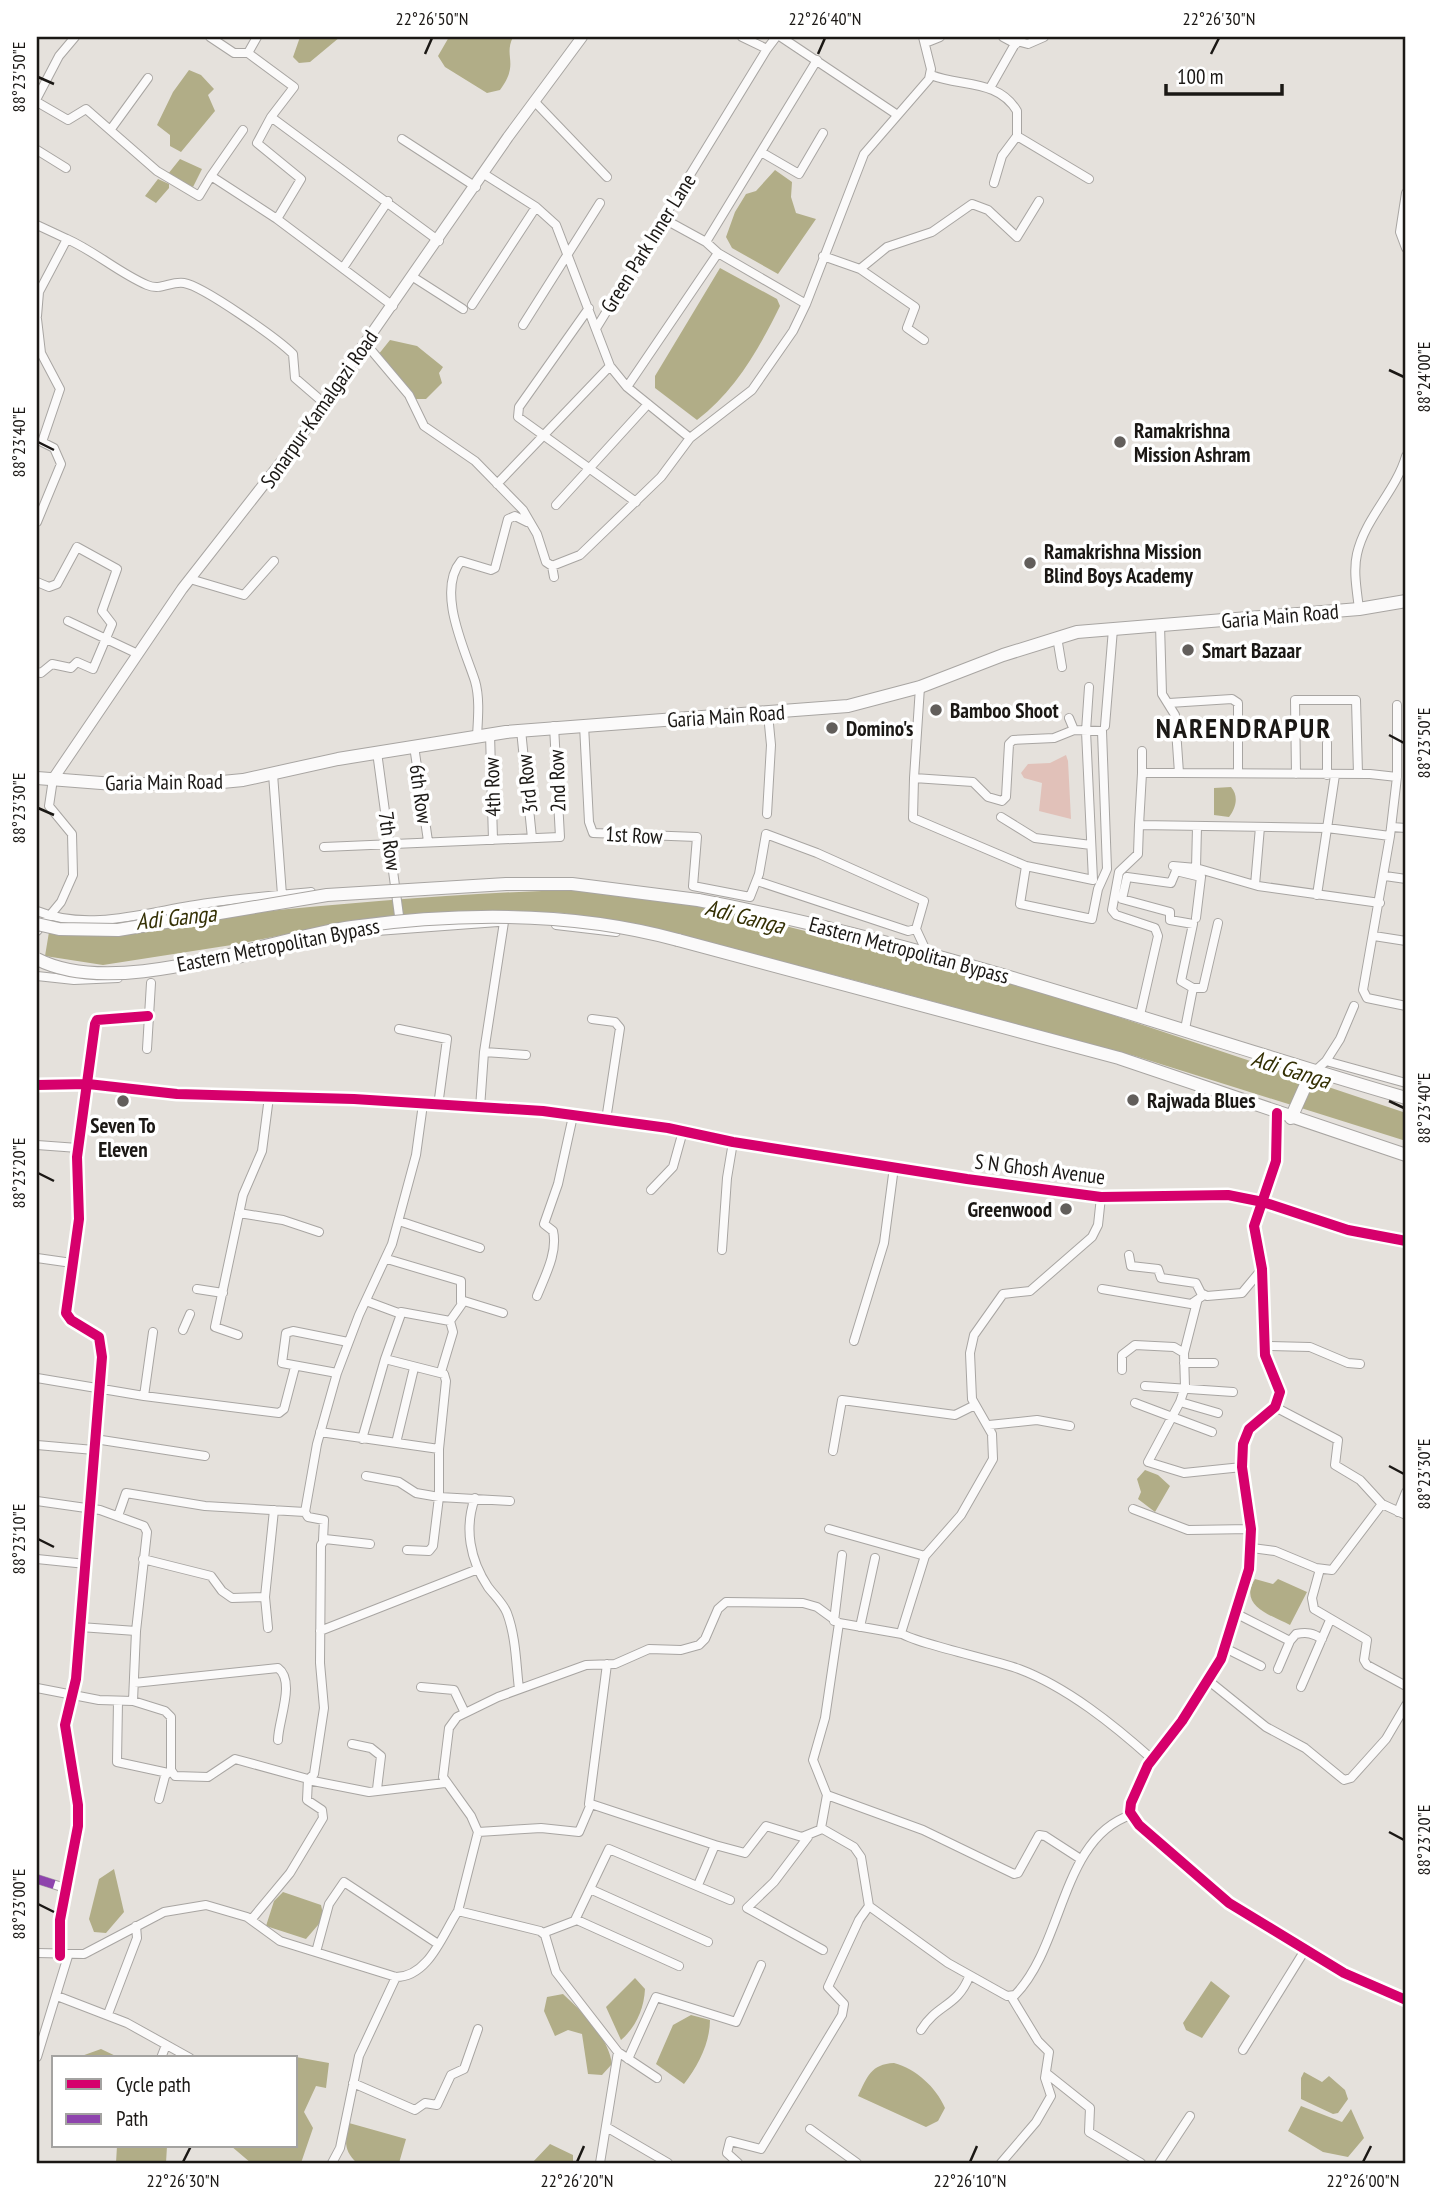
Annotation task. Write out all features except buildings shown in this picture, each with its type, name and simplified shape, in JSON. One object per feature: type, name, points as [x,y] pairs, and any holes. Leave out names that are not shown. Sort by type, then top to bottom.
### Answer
[{"type":"main road","name":"Sonarpur-Kamalgazi Road","points":[[53,779],[190,579],[255,499],[582,37]]},
{"type":"main road","name":"Garia Main Road","points":[[37,778],[114,784],[201,784],[273,774],[377,752],[554,726],[768,714],[848,706],[920,687],[1057,637],[1113,629],[1359,609],[1406,601]]},
{"type":"main road","name":"Eastern Metropolitan Bypass","points":[[37,924],[59,929],[118,930],[327,895],[506,884],[572,884],[698,900],[783,916],[928,955],[1140,1015],[1406,1098]]},
{"type":"main road","name":"Eastern Metropolitan Bypass","points":[[37,959],[85,974],[115,973],[217,958],[352,927],[513,915],[610,924],[1119,1058],[1406,1155]]},
{"type":"main road","points":[[1291,1118],[1313,1071]]},
{"type":"street","points":[[75,37],[59,56],[37,96],[68,120],[86,109],[157,171],[199,195],[243,130]]},
{"type":"street","points":[[210,37],[234,53],[248,53],[294,87],[271,117],[257,143],[301,179],[277,219]]},
{"type":"street","points":[[248,53],[257,37]]},
{"type":"street","points":[[742,37],[766,49]]},
{"type":"street","points":[[778,37],[896,114]]},
{"type":"street","name":"Green Park Inner Lane","points":[[597,327],[766,49],[778,37]]},
{"type":"street","points":[[931,75],[924,40],[940,37]]},
{"type":"street","points":[[1003,37],[1028,44],[1044,37]]},
{"type":"street","points":[[990,88],[1017,41]]},
{"type":"street","points":[[706,242],[817,60]]},
{"type":"street","points":[[931,75],[956,84],[990,88],[1007,98],[1017,111],[1017,136],[1002,156],[994,183]]},
{"type":"street","points":[[552,566],[580,555],[661,477],[690,438],[752,390],[793,331],[806,304],[864,154],[931,75]]},
{"type":"street","points":[[111,129],[148,78]]},
{"type":"street","points":[[535,102],[607,177]]},
{"type":"street","points":[[271,117],[439,241]]},
{"type":"street","points":[[761,152],[799,174],[823,133]]},
{"type":"street","points":[[1017,136],[1089,179]]},
{"type":"street","points":[[402,139],[475,187]]},
{"type":"street","points":[[37,150],[66,168]]},
{"type":"street","name":"Green Park Inner Lane","points":[[484,174],[537,207],[561,230],[597,327]]},
{"type":"street","points":[[211,177],[277,219],[393,306]]},
{"type":"street","points":[[1406,193],[1400,232],[1406,248]]},
{"type":"street","points":[[343,268],[388,201]]},
{"type":"street","points":[[860,269],[887,247],[932,232],[972,204],[988,210],[1017,236],[1039,201]]},
{"type":"street","points":[[523,325],[600,203]]},
{"type":"street","points":[[413,277],[468,307],[537,207]]},
{"type":"street","points":[[664,219],[806,304]]},
{"type":"street","points":[[37,225],[96,252],[143,283],[156,288],[177,283],[192,286],[244,318],[293,354],[295,378],[324,403]]},
{"type":"street","points":[[37,522],[61,464],[54,448],[40,442],[60,389],[41,353],[37,301],[67,240]]},
{"type":"street","points":[[627,387],[718,253]]},
{"type":"street","points":[[823,256],[860,269],[915,307],[907,328],[924,340]]},
{"type":"street","points":[[589,307],[517,412],[523,422],[636,502]]},
{"type":"street","points":[[597,327],[610,366],[627,387],[690,438]]},
{"type":"street","points":[[366,345],[409,395],[425,426],[475,461],[523,510],[527,522],[537,534],[546,562],[552,566],[554,577]]},
{"type":"street","points":[[497,484],[545,437],[610,366]]},
{"type":"street","points":[[556,505],[648,404]]},
{"type":"street","points":[[1359,609],[1357,555],[1363,537],[1400,475],[1406,456]]},
{"type":"street","name":"4th Row","points":[[493,840],[484,735],[477,691],[455,627],[453,576],[461,561],[491,570],[495,568],[506,522],[515,516],[527,522]]},
{"type":"street","points":[[37,582],[49,587],[57,584],[77,547],[117,569],[102,611],[112,624],[93,669],[77,662],[71,668],[52,664],[41,673],[37,672]]},
{"type":"street","points":[[190,579],[244,595],[274,561]]},
{"type":"street","points":[[68,621],[138,654]]},
{"type":"street","points":[[1160,625],[1162,695],[1169,703],[1178,726],[1180,773]]},
{"type":"street","points":[[1105,726],[1113,629]]},
{"type":"street","points":[[1057,637],[1062,667]]},
{"type":"street","points":[[920,687],[913,818],[1026,866],[1093,880],[1086,731],[1088,687]]},
{"type":"street","points":[[1169,703],[1232,699],[1238,703],[1238,772]]},
{"type":"street","points":[[1296,774],[1295,700],[1356,700],[1358,774]]},
{"type":"street","points":[[1397,705],[1402,759],[1396,777],[1385,876],[1364,995],[1406,1006]]},
{"type":"street","points":[[767,814],[771,745],[768,714]]},
{"type":"street","points":[[1069,718],[1074,730]]},
{"type":"street","name":"1st Row","points":[[584,725],[589,822],[593,833],[698,838],[692,886],[746,898],[752,894],[757,881]]},
{"type":"street","name":"2nd Row","points":[[532,838],[560,837],[554,726]]},
{"type":"street","name":"3rd Row","points":[[521,730],[532,838]]},
{"type":"street","points":[[914,778],[973,782],[988,797],[1002,801],[1006,797],[1009,744],[1013,740],[1054,738],[1074,730],[1102,731],[1107,869],[1098,889],[1092,919],[1020,904],[1026,866]]},
{"type":"street","points":[[1317,895],[1331,775],[1326,743]]},
{"type":"street","name":"6th Row","points":[[414,746],[428,841]]},
{"type":"street","points":[[1140,1015],[1158,936],[1155,929],[1116,915],[1112,909],[1119,872],[1138,854],[1142,751]]},
{"type":"street","name":"7th Row","points":[[377,752],[401,930]]},
{"type":"street","points":[[1142,773],[1238,772],[1396,777]]},
{"type":"street","points":[[273,774],[282,895]]},
{"type":"street","points":[[37,931],[66,891],[74,864],[70,830],[49,806],[53,779]]},
{"type":"street","points":[[1001,817],[1035,838],[1091,845]]},
{"type":"street","points":[[1139,825],[1326,828],[1390,836]]},
{"type":"street","points":[[1196,868],[1198,827]]},
{"type":"street","points":[[1255,885],[1260,827]]},
{"type":"street","points":[[1392,827],[1406,828]]},
{"type":"street","points":[[916,929],[908,931],[757,881],[766,834],[924,901],[916,929],[928,955]]},
{"type":"street","points":[[324,847],[532,838]]},
{"type":"street","points":[[1173,866],[1196,868],[1255,885],[1380,903]]},
{"type":"street","points":[[1196,918],[1201,877],[1176,871],[1171,883],[1127,877],[1123,900],[1170,912],[1170,920],[1193,924],[1181,981],[1192,988],[1203,988],[1218,923]]},
{"type":"street","points":[[1385,876],[1406,879]]},
{"type":"street","points":[[37,911],[48,915],[108,919],[282,895],[566,879],[700,896],[712,903]]},
{"type":"street","points":[[480,1108],[484,1052],[504,922]]},
{"type":"street","points":[[37,976],[74,980],[125,978],[225,962],[340,934],[504,922],[538,922],[678,940]]},
{"type":"street","points":[[1374,936],[1406,941]]},
{"type":"street","points":[[147,1049],[151,983]]},
{"type":"street","points":[[1185,1029],[1192,988]]},
{"type":"street","points":[[1313,1071],[1326,1061],[1340,1040],[1354,1006]]},
{"type":"street","points":[[37,2057],[57,1996],[64,1956],[58,1934],[79,1826],[65,1725],[73,1695],[101,1390],[101,1340],[71,1320],[66,1313],[80,1197],[78,1148],[96,1021],[148,1016]]},
{"type":"street","points":[[592,1019],[615,1022],[620,1028],[606,1120]]},
{"type":"street","points":[[399,1029],[447,1039],[438,1106]]},
{"type":"street","points":[[484,1052],[526,1055]]},
{"type":"street","points":[[1326,1061],[1406,1083]]},
{"type":"street","name":"S N Ghosh Avenue","points":[[37,1086],[88,1084],[177,1094],[543,1111],[668,1128],[733,1142],[1101,1197],[1205,1194],[1262,1202],[1348,1230],[1406,1241]]},
{"type":"street","points":[[238,1335],[215,1327],[245,1186],[262,1151],[269,1097]]},
{"type":"street","points":[[305,1513],[320,1432],[337,1373],[348,1342],[387,1259],[399,1221],[416,1155],[423,1104]]},
{"type":"street","points":[[1277,1113],[1276,1161],[1254,1226],[1262,1269],[1265,1346],[1280,1392],[1275,1407],[1246,1434],[1242,1467],[1252,1548],[1237,1614],[1225,1648],[1209,1681],[1153,1759],[1131,1802],[1131,1815],[1229,1903],[1344,1973],[1406,2000]]},
{"type":"street","points":[[537,1296],[549,1266],[555,1237],[554,1231],[544,1224],[558,1184],[573,1116]]},
{"type":"street","points":[[651,1190],[673,1167],[683,1131]]},
{"type":"street","points":[[722,1250],[727,1178],[733,1142]]},
{"type":"street","points":[[37,1145],[78,1148]]},
{"type":"street","points":[[855,1340],[880,1259],[894,1167]]},
{"type":"street","points":[[902,1634],[925,1556],[961,1515],[990,1469],[995,1447],[989,1425],[975,1405],[970,1353],[974,1335],[1003,1294],[1030,1291],[1095,1234],[1101,1197]]},
{"type":"street","points":[[239,1213],[270,1217],[319,1232]]},
{"type":"street","points":[[399,1221],[480,1248]]},
{"type":"street","points":[[1129,1255],[1131,1266],[1158,1269],[1161,1278],[1196,1283],[1200,1298],[1184,1353],[1185,1387],[1180,1402],[1148,1456],[1148,1462],[1184,1473],[1242,1467]]},
{"type":"street","points":[[37,1258],[72,1263]]},
{"type":"street","points":[[387,1259],[461,1281],[461,1302],[450,1321],[453,1332],[441,1373]]},
{"type":"street","points":[[1102,1289],[1191,1304],[1200,1298],[1240,1294],[1262,1269]]},
{"type":"street","points":[[197,1289],[223,1293]]},
{"type":"street","points":[[366,1301],[401,1312],[450,1321]]},
{"type":"street","points":[[461,1302],[503,1313]]},
{"type":"street","points":[[362,1439],[401,1312]]},
{"type":"street","points":[[183,1330],[190,1314]]},
{"type":"street","points":[[337,1373],[295,1367],[281,1360],[288,1331],[348,1342]]},
{"type":"street","points":[[144,1396],[152,1332]]},
{"type":"street","points":[[1122,1370],[1122,1355],[1135,1345],[1174,1347],[1184,1353]]},
{"type":"street","points":[[1265,1346],[1310,1347],[1348,1363],[1360,1364]]},
{"type":"street","points":[[385,1359],[441,1373],[446,1381],[433,1549],[407,1550]]},
{"type":"street","points":[[1184,1363],[1214,1363]]},
{"type":"street","points":[[37,1378],[101,1390],[279,1413],[284,1409],[295,1367]]},
{"type":"street","points":[[396,1444],[414,1368]]},
{"type":"street","points":[[1145,1387],[1185,1387],[1233,1392]]},
{"type":"street","points":[[833,1451],[842,1400],[955,1415],[975,1405]]},
{"type":"street","points":[[1180,1402],[1219,1413]]},
{"type":"street","points":[[1135,1403],[1212,1433]]},
{"type":"street","points":[[1275,1407],[1338,1440],[1335,1465],[1360,1480],[1382,1504],[1402,1514],[1406,1492]]},
{"type":"street","points":[[989,1425],[1037,1420],[1070,1426]]},
{"type":"street","points":[[320,1432],[439,1449]]},
{"type":"street","points":[[95,1439],[205,1456]]},
{"type":"street","points":[[37,1445],[94,1450]]},
{"type":"street","points":[[366,1476],[399,1482],[416,1493],[439,1497],[510,1501]]},
{"type":"street","points":[[118,1516],[126,1493],[205,1506],[305,1513],[308,1517],[324,1520],[320,1631],[323,1718],[314,1774],[308,1780],[307,1800],[322,1811],[323,1818],[296,1863],[251,1920]]},
{"type":"street","points":[[475,1498],[470,1539],[478,1569],[505,1610],[510,1623],[519,1689]]},
{"type":"street","points":[[37,1502],[89,1508],[146,1527],[132,1701]]},
{"type":"street","points":[[1252,1548],[1283,1553],[1320,1569],[1332,1570],[1382,1504]]},
{"type":"street","points":[[1133,1509],[1188,1530],[1251,1529]]},
{"type":"street","points":[[268,1628],[265,1597],[274,1510]]},
{"type":"street","points":[[829,1529],[925,1556]]},
{"type":"street","points":[[323,1539],[370,1544]]},
{"type":"street","points":[[822,1829],[827,1795],[813,1760],[825,1718],[842,1555]]},
{"type":"street","points":[[860,1627],[875,1558]]},
{"type":"street","points":[[37,1559],[86,1564]]},
{"type":"street","points":[[142,1559],[211,1576],[222,1591],[232,1598],[265,1597]]},
{"type":"street","points":[[320,1631],[478,1569]]},
{"type":"street","points":[[1320,1569],[1312,1598],[1314,1609],[1367,1640],[1364,1660],[1367,1665],[1406,1686]]},
{"type":"street","points":[[37,1953],[64,1956],[92,1952],[172,1909],[199,1905],[230,1910],[251,1920],[280,1941],[396,1977],[407,1976],[417,1970],[438,1944],[458,1911],[478,1832],[471,1816],[445,1783],[443,1758],[453,1720],[519,1689],[586,1665],[615,1664],[649,1649],[681,1650],[699,1645],[705,1639],[718,1609],[726,1602],[803,1603],[817,1608],[836,1622],[902,1634],[986,1658],[1043,1680],[1121,1731],[1153,1759]]},
{"type":"street","points":[[1237,1614],[1290,1641]]},
{"type":"street","points":[[1301,1687],[1330,1620]]},
{"type":"street","points":[[80,1627],[136,1632]]},
{"type":"street","points":[[1279,1670],[1290,1641],[1296,1634],[1313,1633],[1322,1639]]},
{"type":"street","points":[[1225,1648],[1261,1666]]},
{"type":"street","points":[[478,1832],[541,1828],[576,1832],[581,1829],[589,1804],[607,1664]]},
{"type":"street","points":[[134,1683],[278,1668],[284,1675],[285,1686],[278,1740]]},
{"type":"street","points":[[1209,1681],[1266,1727],[1306,1748],[1344,1780],[1351,1778],[1386,1739],[1406,1704]]},
{"type":"street","points":[[421,1687],[454,1690],[465,1713]]},
{"type":"street","points":[[37,1688],[132,1701],[165,1711],[172,1717],[168,1773],[159,1799]]},
{"type":"street","points":[[118,1701],[117,1762],[179,1777],[202,1779],[210,1777],[230,1760],[238,1759],[308,1780],[369,1792],[445,1783]]},
{"type":"street","points":[[352,1744],[371,1748],[381,1756],[377,1789]]},
{"type":"street","points":[[151,1773],[168,1773]]},
{"type":"street","points":[[827,1795],[923,1830],[1014,1874],[1018,1873],[1039,1835],[1045,1836],[1079,1858]]},
{"type":"street","points":[[589,1804],[715,1845],[747,1852],[766,1826],[808,1837]]},
{"type":"street","points":[[1012,1998],[1020,1990],[1051,1937],[1079,1858],[1094,1841],[1131,1815]]},
{"type":"street","points":[[822,1829],[808,1837],[774,1882],[747,1908],[823,1950]]},
{"type":"street","points":[[738,2163],[727,2153],[730,2141],[761,2149],[842,2015],[844,2004],[828,1986],[859,1920],[869,1906],[861,1857],[853,1847],[822,1829]]},
{"type":"street","points":[[698,1885],[715,1845]]},
{"type":"street","points":[[458,1911],[543,1933],[575,1920],[605,1855],[612,1849],[730,1900]]},
{"type":"street","points":[[37,1879],[65,1888]]},
{"type":"street","points":[[316,1952],[329,1904],[344,1882],[438,1944]]},
{"type":"street","points":[[590,1889],[708,1942]]},
{"type":"street","points":[[869,1906],[969,1977],[1012,1998],[1038,2041],[1049,2052],[1046,2073],[1051,2096],[1036,2122],[1006,2162]]},
{"type":"street","points":[[575,1920],[679,1966]]},
{"type":"street","points":[[108,2014],[137,1938],[136,1926]]},
{"type":"street","points":[[543,1933],[556,1972],[618,2052],[657,2078]]},
{"type":"street","points":[[1243,2049],[1306,1950]]},
{"type":"street","points":[[628,2059],[656,1997],[736,2022],[761,1965]]},
{"type":"street","points":[[332,2163],[340,2148],[359,2056],[396,1977]]},
{"type":"street","points":[[921,2030],[932,2014],[961,1995],[969,1977]]},
{"type":"street","points":[[57,1996],[108,2014],[186,2056]]},
{"type":"street","points":[[353,2083],[415,2110],[425,2103],[437,2105],[451,2075],[464,2069],[478,2029]]},
{"type":"street","points":[[162,2056],[166,2045]]},
{"type":"street","points":[[600,2163],[608,2128],[618,2052]]},
{"type":"street","points":[[1046,2073],[1090,2108],[1089,2132],[1141,2163]]},
{"type":"street","points":[[1159,2163],[1190,2116]]},
{"type":"street","points":[[608,2128],[668,2163]]},
{"type":"street","points":[[810,2129],[857,2163]]},
{"type":"shaded area","points":[[1066,755],[1071,819],[1039,811],[1042,783],[1024,778],[1021,773],[1028,764],[1050,763]]},
{"type":"water","points":[[300,37],[340,37],[310,62],[299,63],[293,57]]},
{"type":"water","points":[[449,37],[513,37],[510,44],[509,73],[500,90],[487,93],[445,67],[438,56]]},
{"type":"water","points":[[189,70],[201,75],[214,89],[208,95],[215,111],[181,152],[170,146],[170,135],[157,125],[173,92]]},
{"type":"water","points":[[180,159],[202,169],[193,187],[168,174]]},
{"type":"water","points":[[775,170],[792,182],[791,197],[796,213],[816,219],[778,274],[732,248],[726,237],[735,212],[746,194],[756,191]]},
{"type":"water","points":[[158,179],[169,184],[169,188],[156,203],[145,196]]},
{"type":"water","points":[[720,268],[777,299],[780,306],[745,368],[711,409],[697,420],[655,388],[655,376]]},
{"type":"water","points":[[390,340],[417,346],[443,367],[439,373],[442,383],[426,399],[414,399],[378,355]]},
{"type":"water","points":[[1231,787],[1236,798],[1229,817],[1214,815],[1214,788]]},
{"type":"water","name":"Adi Ganga","points":[[575,890],[700,904],[1047,993],[1406,1113],[1406,1141],[1135,1056],[673,933],[563,913],[497,910],[353,921],[238,944],[103,965],[45,956],[49,932],[377,901]]},
{"type":"water","points":[[1145,1470],[1158,1475],[1170,1486],[1155,1512],[1138,1499],[1141,1492],[1137,1479]]},
{"type":"water","points":[[1255,1579],[1273,1584],[1278,1579],[1307,1592],[1290,1625],[1266,1613],[1253,1602],[1250,1596]]},
{"type":"water","points":[[114,1869],[124,1912],[106,1933],[94,1932],[89,1919],[99,1879]]},
{"type":"water","points":[[283,1892],[321,1905],[324,1918],[306,1939],[266,1926],[274,1901]]},
{"type":"water","points":[[635,1978],[645,1989],[643,2004],[635,2023],[621,2040],[606,2007]]},
{"type":"water","points":[[1211,1981],[1230,1996],[1202,2038],[1186,2030],[1183,2023]]},
{"type":"water","points":[[563,1994],[594,2026],[610,2054],[612,2064],[602,2075],[588,2074],[582,2034],[568,2030],[555,2036],[544,2011],[547,1997]]},
{"type":"water","points":[[691,2015],[710,2020],[702,2054],[684,2084],[656,2064],[673,2025]]},
{"type":"water","points":[[101,2049],[116,2056],[82,2056]]},
{"type":"water","points":[[298,2057],[329,2063],[326,2088],[316,2086],[304,2112],[313,2128],[301,2163],[251,2163],[233,2148],[298,2148]]},
{"type":"water","points":[[894,2063],[917,2074],[936,2093],[945,2108],[938,2121],[926,2127],[858,2096],[867,2077],[875,2069]]},
{"type":"water","points":[[1304,2072],[1322,2082],[1329,2076],[1345,2090],[1348,2099],[1338,2113],[1333,2114],[1301,2099],[1301,2078]]},
{"type":"water","points":[[1301,2106],[1342,2122],[1351,2109],[1364,2138],[1348,2157],[1323,2152],[1288,2131]]},
{"type":"water","points":[[349,2123],[406,2139],[399,2163],[357,2163],[349,2154],[346,2145]]},
{"type":"water","points":[[550,2144],[573,2155],[573,2163],[532,2163]]},
{"type":"water","points":[[117,2148],[167,2148],[166,2163],[116,2163]]},
{"type":"marked path","points":[[37,1879],[65,1888]]},
{"type":"cycle path","points":[[60,1956],[60,1920],[78,1826],[78,1805],[65,1725],[76,1679],[102,1357],[99,1337],[71,1320],[66,1313],[79,1219],[77,1157],[97,1020],[148,1016]]},
{"type":"cycle path","points":[[37,1085],[88,1084],[177,1094],[354,1099],[543,1111],[668,1128],[733,1142],[967,1179],[1101,1197],[1228,1195],[1263,1202],[1348,1230],[1406,1241]]},
{"type":"cycle path","points":[[1277,1113],[1276,1161],[1254,1226],[1262,1269],[1265,1355],[1280,1392],[1275,1407],[1249,1429],[1243,1444],[1242,1467],[1251,1529],[1249,1569],[1221,1659],[1182,1721],[1148,1765],[1131,1803],[1130,1812],[1139,1825],[1229,1903],[1344,1973],[1406,2000]]},
{"type":"place","name":"Ramakrishna Mission Ashram","points":[[1120,442]]},
{"type":"place","name":"Ramakrishna Mission Blind Boys Academy","points":[[1030,563]]},
{"type":"place","name":"Smart Bazaar","points":[[1188,650]]},
{"type":"place","name":"Bamboo Shoot","points":[[936,710]]},
{"type":"place","name":"Domino's","points":[[832,728]]},
{"type":"place","name":"Rajwada Blues","points":[[1133,1100]]},
{"type":"place","name":"Seven To Eleven","points":[[123,1101]]},
{"type":"place","name":"Greenwood","points":[[1066,1209]]},
{"type":"district","name":"NARENDRAPUR","points":[[1244,727]]}]
